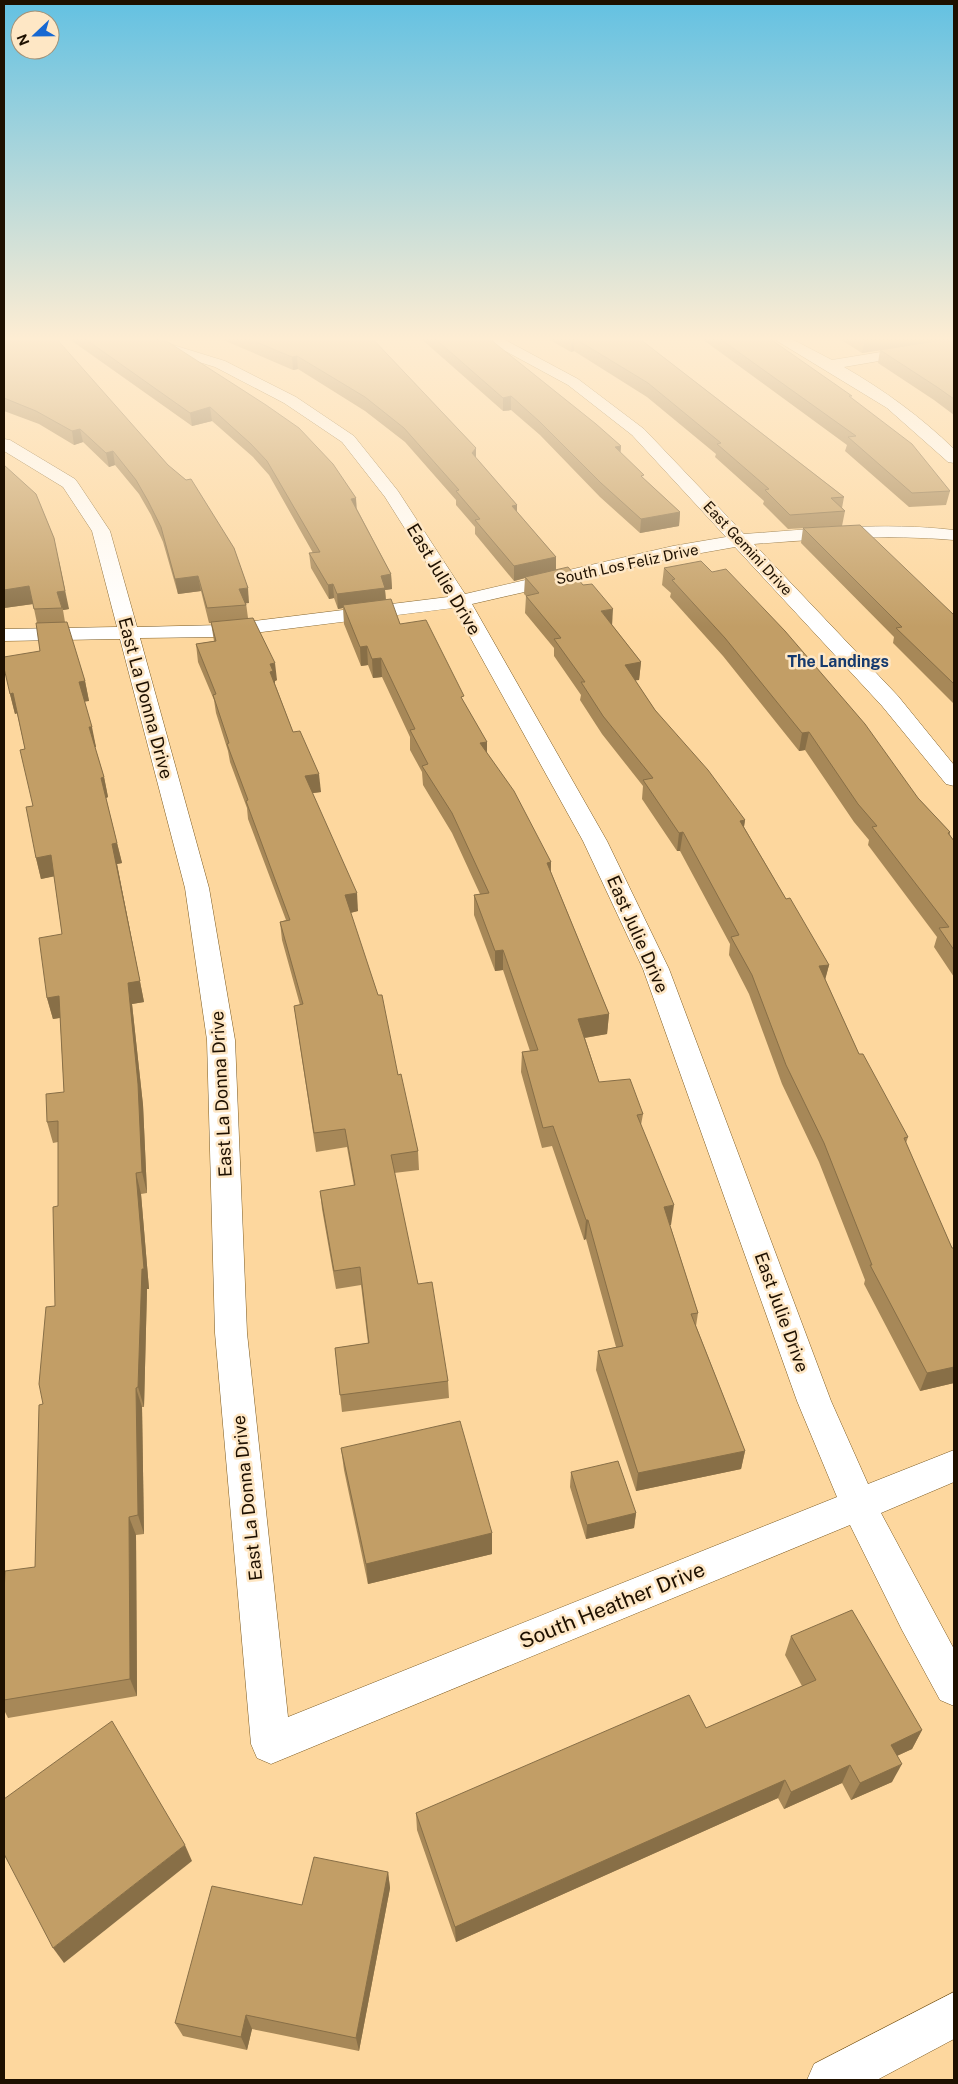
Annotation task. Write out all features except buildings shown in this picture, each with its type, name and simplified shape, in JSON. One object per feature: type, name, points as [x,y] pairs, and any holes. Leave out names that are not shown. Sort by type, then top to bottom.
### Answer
[{"type":"street","name":"East Julie Drive","points":[[338,433],[348,440],[392,495],[460,601],[595,841],[656,968],[814,1401],[858,1505],[919,1627],[954,1686]]},
{"type":"street","name":"East Gemini Drive","points":[[639,433],[890,701],[954,779]]},
{"type":"street","points":[[928,433],[954,458]]},
{"type":"street","name":"East La Donna Drive","points":[[4,444],[69,483],[101,531],[197,888],[221,1040],[231,1333],[270,1744]]},
{"type":"street","name":"South Los Feliz Drive","points":[[4,635],[222,631],[343,618],[460,601],[673,552],[741,540],[828,533],[912,531],[954,535]]},
{"type":"street","name":"South Heather Drive","points":[[270,1744],[954,1466]]},
{"type":"street","points":[[830,2080],[954,2015]]},
{"type":"district","name":"The Landings","points":[[838,661]]}]
